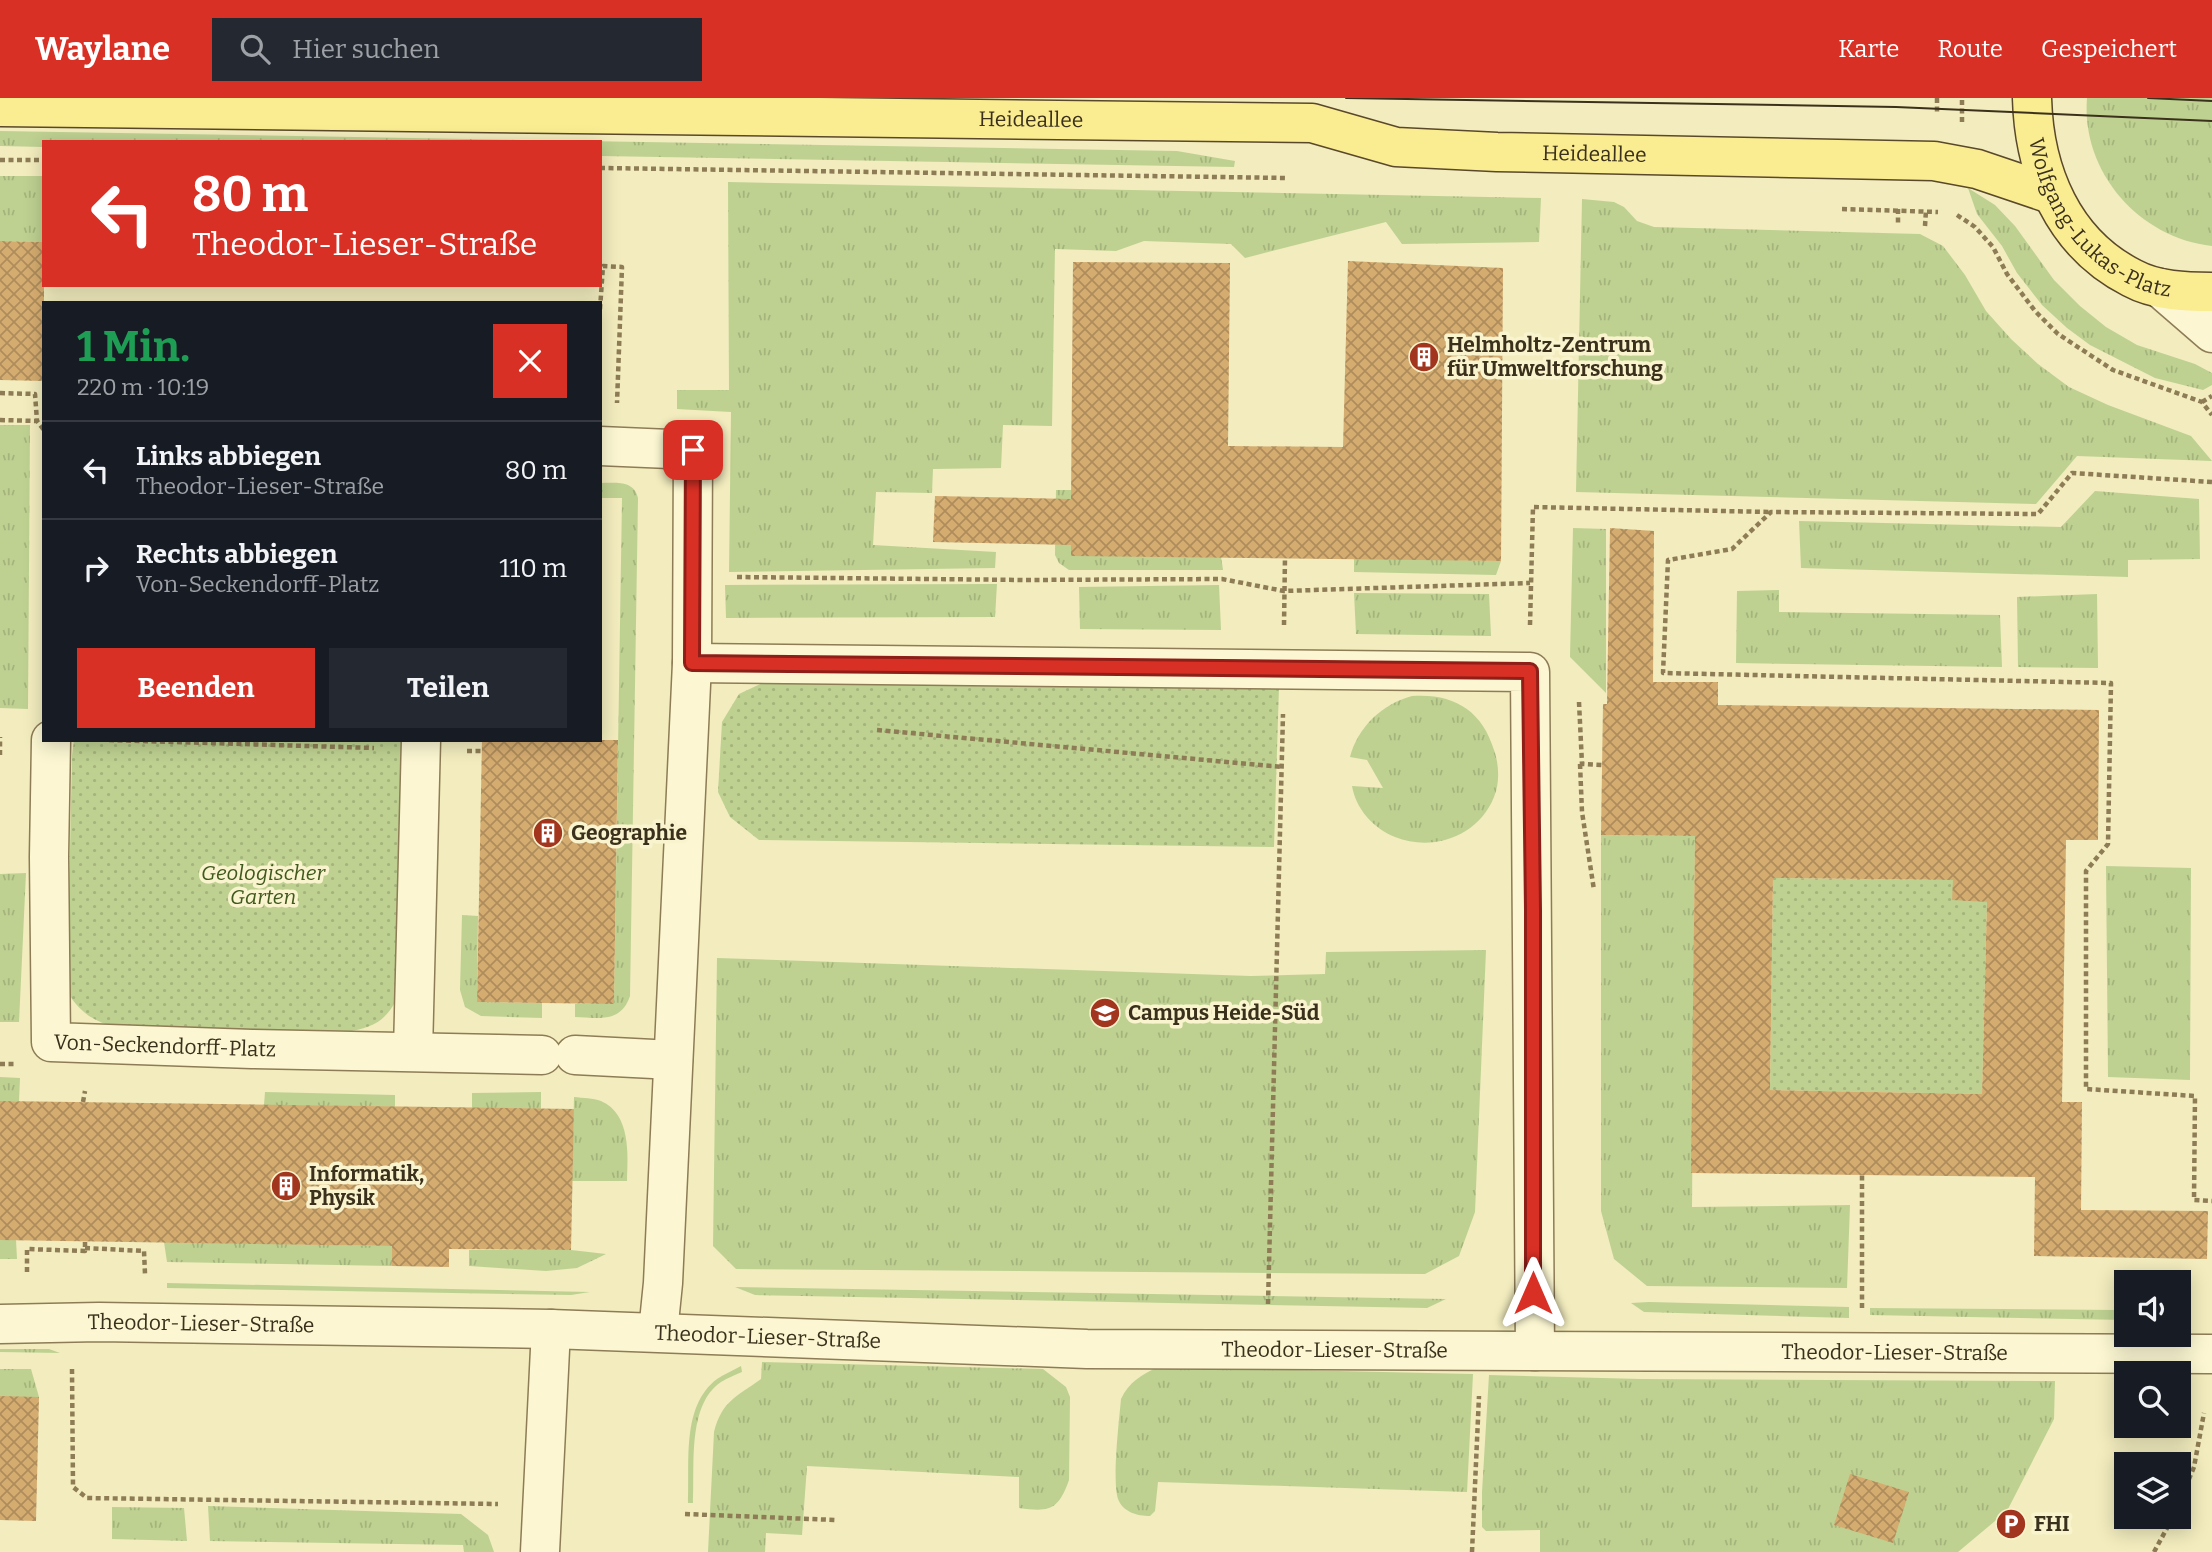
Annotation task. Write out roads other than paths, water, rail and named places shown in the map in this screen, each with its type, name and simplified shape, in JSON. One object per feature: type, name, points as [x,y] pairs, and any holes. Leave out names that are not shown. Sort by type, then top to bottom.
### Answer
[{"type":"main road","name":"Wolfgang-Lukas-Platz","points":[[2032,98],[2037,150],[2051,194],[2091,249],[2134,279],[2160,288],[2212,292]]},
{"type":"main road","name":"Heideallee","points":[[0,107],[1312,123],[1396,147],[1497,152],[1934,161],[1978,169],[2051,194]]},
{"type":"street","points":[[2160,288],[2212,333]]},
{"type":"street","points":[[602,446],[693,450],[692,663],[663,1283],[658,1332]]},
{"type":"street","points":[[692,663],[1530,671],[1535,1350]]},
{"type":"street","name":"Von-Seckendorff-Platz","points":[[51,742],[51,1042],[673,1060]]},
{"type":"street","points":[[413,1051],[421,745]]},
{"type":"street","name":"Theodor-Lieser-Straße","points":[[0,1324],[71,1322],[551,1329],[1087,1349],[2212,1354]]},
{"type":"street","points":[[540,1552],[551,1329]]},
{"type":"tram line","points":[[1346,98],[1896,107],[2212,121]]},
{"type":"tram line","points":[[2148,98],[2212,101]]},
{"type":"place","name":"Helmholtz-Zentrum für Umweltforschung","points":[[1424,357]]},
{"type":"place","name":"Geographie","points":[[548,833]]},
{"type":"place","name":"Campus Heide-Süd","points":[[1105,1013]]},
{"type":"place","name":"Informatik, Physik","points":[[286,1186]]},
{"type":"place","name":"FHI","points":[[2011,1524]]},
{"type":"park label","name":"Geologischer Garten","points":[[263,885]]}]
